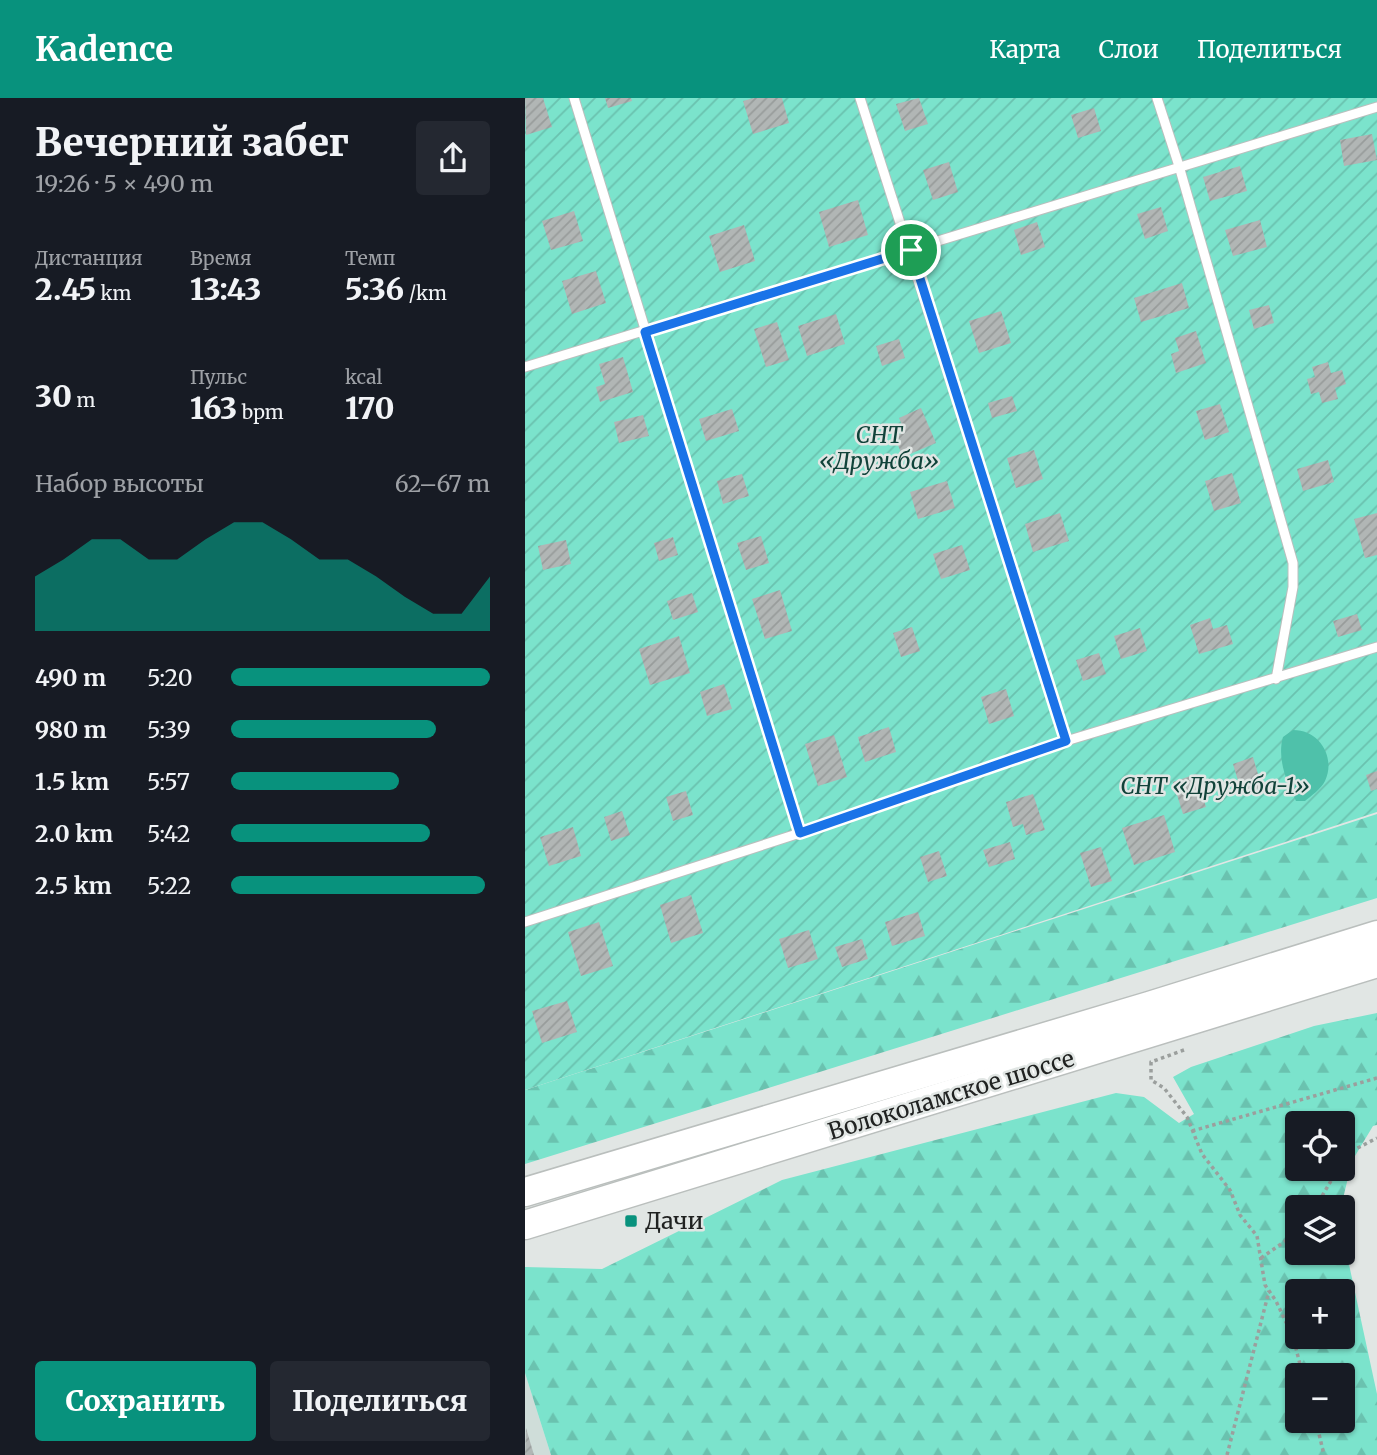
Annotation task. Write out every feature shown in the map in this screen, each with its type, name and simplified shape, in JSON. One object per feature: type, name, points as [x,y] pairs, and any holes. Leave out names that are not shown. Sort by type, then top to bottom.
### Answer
[{"type":"main road","name":"Волоколамское шоссе","points":[[525,1192],[1149,1006],[1377,935]]},
{"type":"main road","name":"Волоколамское шоссе","points":[[525,1225],[1377,963]]},
{"type":"lane","points":[[575,98],[800,833]]},
{"type":"lane","points":[[860,98],[911,250],[1066,741]]},
{"type":"lane","points":[[1157,98],[1293,563],[1293,587],[1276,679]]},
{"type":"lane","points":[[525,367],[1377,107]]},
{"type":"lane","points":[[525,922],[800,833],[1066,741],[1377,647]]},
{"type":"path","points":[[1192,1131],[1377,1078]]},
{"type":"path","points":[[1151,1080],[1164,1088],[1187,1117],[1202,1154],[1230,1190],[1240,1215],[1257,1236],[1265,1285],[1293,1337],[1300,1363]]},
{"type":"path","points":[[1355,1149],[1377,1138]]},
{"type":"path","points":[[1260,1258],[1285,1241]]},
{"type":"path","points":[[1227,1455],[1269,1291]]},
{"type":"path","points":[[1319,1433],[1324,1455]]},
{"type":"shaded area","points":[[1293,730],[1303,731],[1318,740],[1327,755],[1328,772],[1325,781],[1305,801],[1296,801],[1282,761],[1283,737]]},
{"type":"shaded area","points":[[525,1373],[551,1455],[525,1455]]},
{"type":"green space","name":"СНТ «Дружба»","points":[[525,98],[1377,98],[1377,812],[525,1090]]},
{"type":"green space","points":[[1377,814],[1377,898],[525,1164],[525,1090]]},
{"type":"green space","points":[[1377,1013],[1377,1125],[1373,1126],[1355,1156],[1355,1111],[1285,1111],[1285,1181],[1347,1181],[1344,1195],[1285,1195],[1285,1265],[1349,1265],[1352,1279],[1285,1279],[1285,1349],[1355,1349],[1355,1292],[1377,1394],[1377,1455],[551,1455],[525,1373],[525,1267],[602,1269],[782,1180],[1116,1093],[1144,1097],[1179,1123],[1194,1114],[1173,1077],[1191,1067],[1314,1026]]},
{"type":"building","points":[[525,98],[543,98],[552,127],[526,135]]},
{"type":"building","points":[[605,98],[631,98],[632,101],[608,108]]},
{"type":"building","points":[[754,98],[782,98],[789,123],[753,134],[743,101]]},
{"type":"building","points":[[919,98],[928,124],[905,131],[896,104]]},
{"type":"building","points":[[1094,108],[1101,131],[1078,138],[1071,115]]},
{"type":"building","points":[[1372,134],[1377,160],[1344,166],[1340,140]]},
{"type":"building","points":[[949,162],[958,192],[933,200],[923,170]]},
{"type":"building","points":[[1240,166],[1247,191],[1210,201],[1203,177]]},
{"type":"building","points":[[858,200],[868,235],[829,247],[819,212]]},
{"type":"building","points":[[1161,207],[1168,231],[1145,239],[1137,214]]},
{"type":"building","points":[[574,211],[583,241],[551,250],[542,221]]},
{"type":"building","points":[[1260,220],[1267,247],[1233,256],[1225,230]]},
{"type":"building","points":[[1037,222],[1045,247],[1021,255],[1014,230]]},
{"type":"building","points":[[744,225],[755,261],[720,272],[709,236]]},
{"type":"building","points":[[596,271],[606,303],[572,314],[562,281]]},
{"type":"building","points":[[1182,283],[1189,308],[1141,322],[1134,298]]},
{"type":"building","points":[[1269,305],[1274,323],[1254,329],[1249,310]]},
{"type":"building","points":[[1001,311],[1011,343],[979,353],[969,321]]},
{"type":"building","points":[[836,314],[845,344],[807,356],[798,326]]},
{"type":"building","points":[[777,322],[789,360],[766,367],[754,329]]},
{"type":"building","points":[[1196,331],[1206,363],[1176,373],[1171,354],[1179,351],[1175,338]]},
{"type":"building","points":[[899,339],[905,358],[882,366],[876,346]]},
{"type":"building","points":[[623,357],[633,392],[600,402],[596,387],[605,384],[599,364]]},
{"type":"building","points":[[1328,362],[1331,373],[1342,370],[1346,384],[1335,388],[1338,399],[1322,403],[1319,392],[1311,394],[1307,379],[1315,377],[1312,367]]},
{"type":"building","points":[[1012,396],[1017,411],[992,418],[988,403]]},
{"type":"building","points":[[1220,404],[1229,432],[1205,440],[1196,411]]},
{"type":"building","points":[[921,408],[936,443],[903,457],[894,436],[905,432],[899,418]]},
{"type":"building","points":[[732,409],[739,431],[706,441],[699,419]]},
{"type":"building","points":[[643,415],[649,436],[619,443],[614,422]]},
{"type":"building","points":[[1034,450],[1043,479],[1016,488],[1007,458]]},
{"type":"building","points":[[1328,460],[1334,482],[1303,491],[1297,469]]},
{"type":"building","points":[[1232,473],[1241,503],[1214,511],[1205,481]]},
{"type":"building","points":[[742,474],[749,496],[723,504],[717,481]]},
{"type":"building","points":[[947,481],[955,508],[918,519],[910,492]]},
{"type":"building","points":[[1060,513],[1069,541],[1033,552],[1025,524]]},
{"type":"building","points":[[1377,513],[1377,555],[1365,558],[1354,519]]},
{"type":"building","points":[[761,536],[769,563],[746,570],[737,543]]},
{"type":"building","points":[[673,537],[678,555],[659,561],[654,543]]},
{"type":"building","points":[[566,540],[571,564],[543,570],[538,546]]},
{"type":"building","points":[[962,545],[970,570],[941,579],[933,554]]},
{"type":"building","points":[[780,590],[792,631],[765,639],[752,599]]},
{"type":"building","points":[[692,593],[698,612],[673,620],[667,601]]},
{"type":"building","points":[[1357,614],[1362,630],[1338,637],[1333,621]]},
{"type":"building","points":[[1210,618],[1213,629],[1227,625],[1233,644],[1199,654],[1190,625]]},
{"type":"building","points":[[912,627],[920,651],[901,657],[893,633]]},
{"type":"building","points":[[1140,628],[1147,651],[1121,659],[1114,636]]},
{"type":"building","points":[[679,636],[690,673],[650,685],[639,649]]},
{"type":"building","points":[[1099,653],[1106,674],[1083,681],[1076,660]]},
{"type":"building","points":[[724,684],[732,709],[707,716],[700,692]]},
{"type":"building","points":[[1006,689],[1014,716],[989,724],[981,697]]},
{"type":"building","points":[[889,727],[896,752],[865,762],[858,737]]},
{"type":"building","points":[[834,735],[847,777],[818,786],[805,744]]},
{"type":"building","points":[[1253,757],[1262,788],[1242,794],[1233,764]]},
{"type":"building","points":[[1377,771],[1377,789],[1371,791],[1366,775]]},
{"type":"building","points":[[1196,774],[1206,807],[1183,814],[1173,782]]},
{"type":"building","points":[[686,791],[693,815],[673,821],[666,797]]},
{"type":"building","points":[[1033,794],[1045,830],[1026,835],[1023,824],[1013,827],[1006,802]]},
{"type":"building","points":[[622,811],[630,835],[611,841],[604,817]]},
{"type":"building","points":[[1164,815],[1175,852],[1134,865],[1122,828]]},
{"type":"building","points":[[573,827],[581,856],[549,866],[540,837]]},
{"type":"building","points":[[1010,842],[1015,859],[989,867],[983,850]]},
{"type":"building","points":[[1101,847],[1112,881],[1091,887],[1080,853]]},
{"type":"building","points":[[939,851],[947,876],[928,882],[920,857]]},
{"type":"building","points":[[691,895],[703,933],[671,943],[660,905]]},
{"type":"building","points":[[918,912],[925,936],[892,946],[885,922]]},
{"type":"building","points":[[599,922],[613,966],[581,976],[568,932]]},
{"type":"building","points":[[809,930],[818,959],[788,968],[779,939]]},
{"type":"building","points":[[862,939],[868,959],[842,967],[835,947]]},
{"type":"building","points":[[567,1001],[577,1032],[542,1043],[532,1011]]},
{"type":"building","points":[[526,1428],[534,1455],[525,1455]]},
{"type":"place","name":"Дачи","points":[[631,1221]]},
{"type":"route","points":[[911,250],[1066,741],[800,833],[645,332],[911,250]]},
{"type":"park label","name":"СНТ «Дружба-1»","points":[[1215,786]]}]
